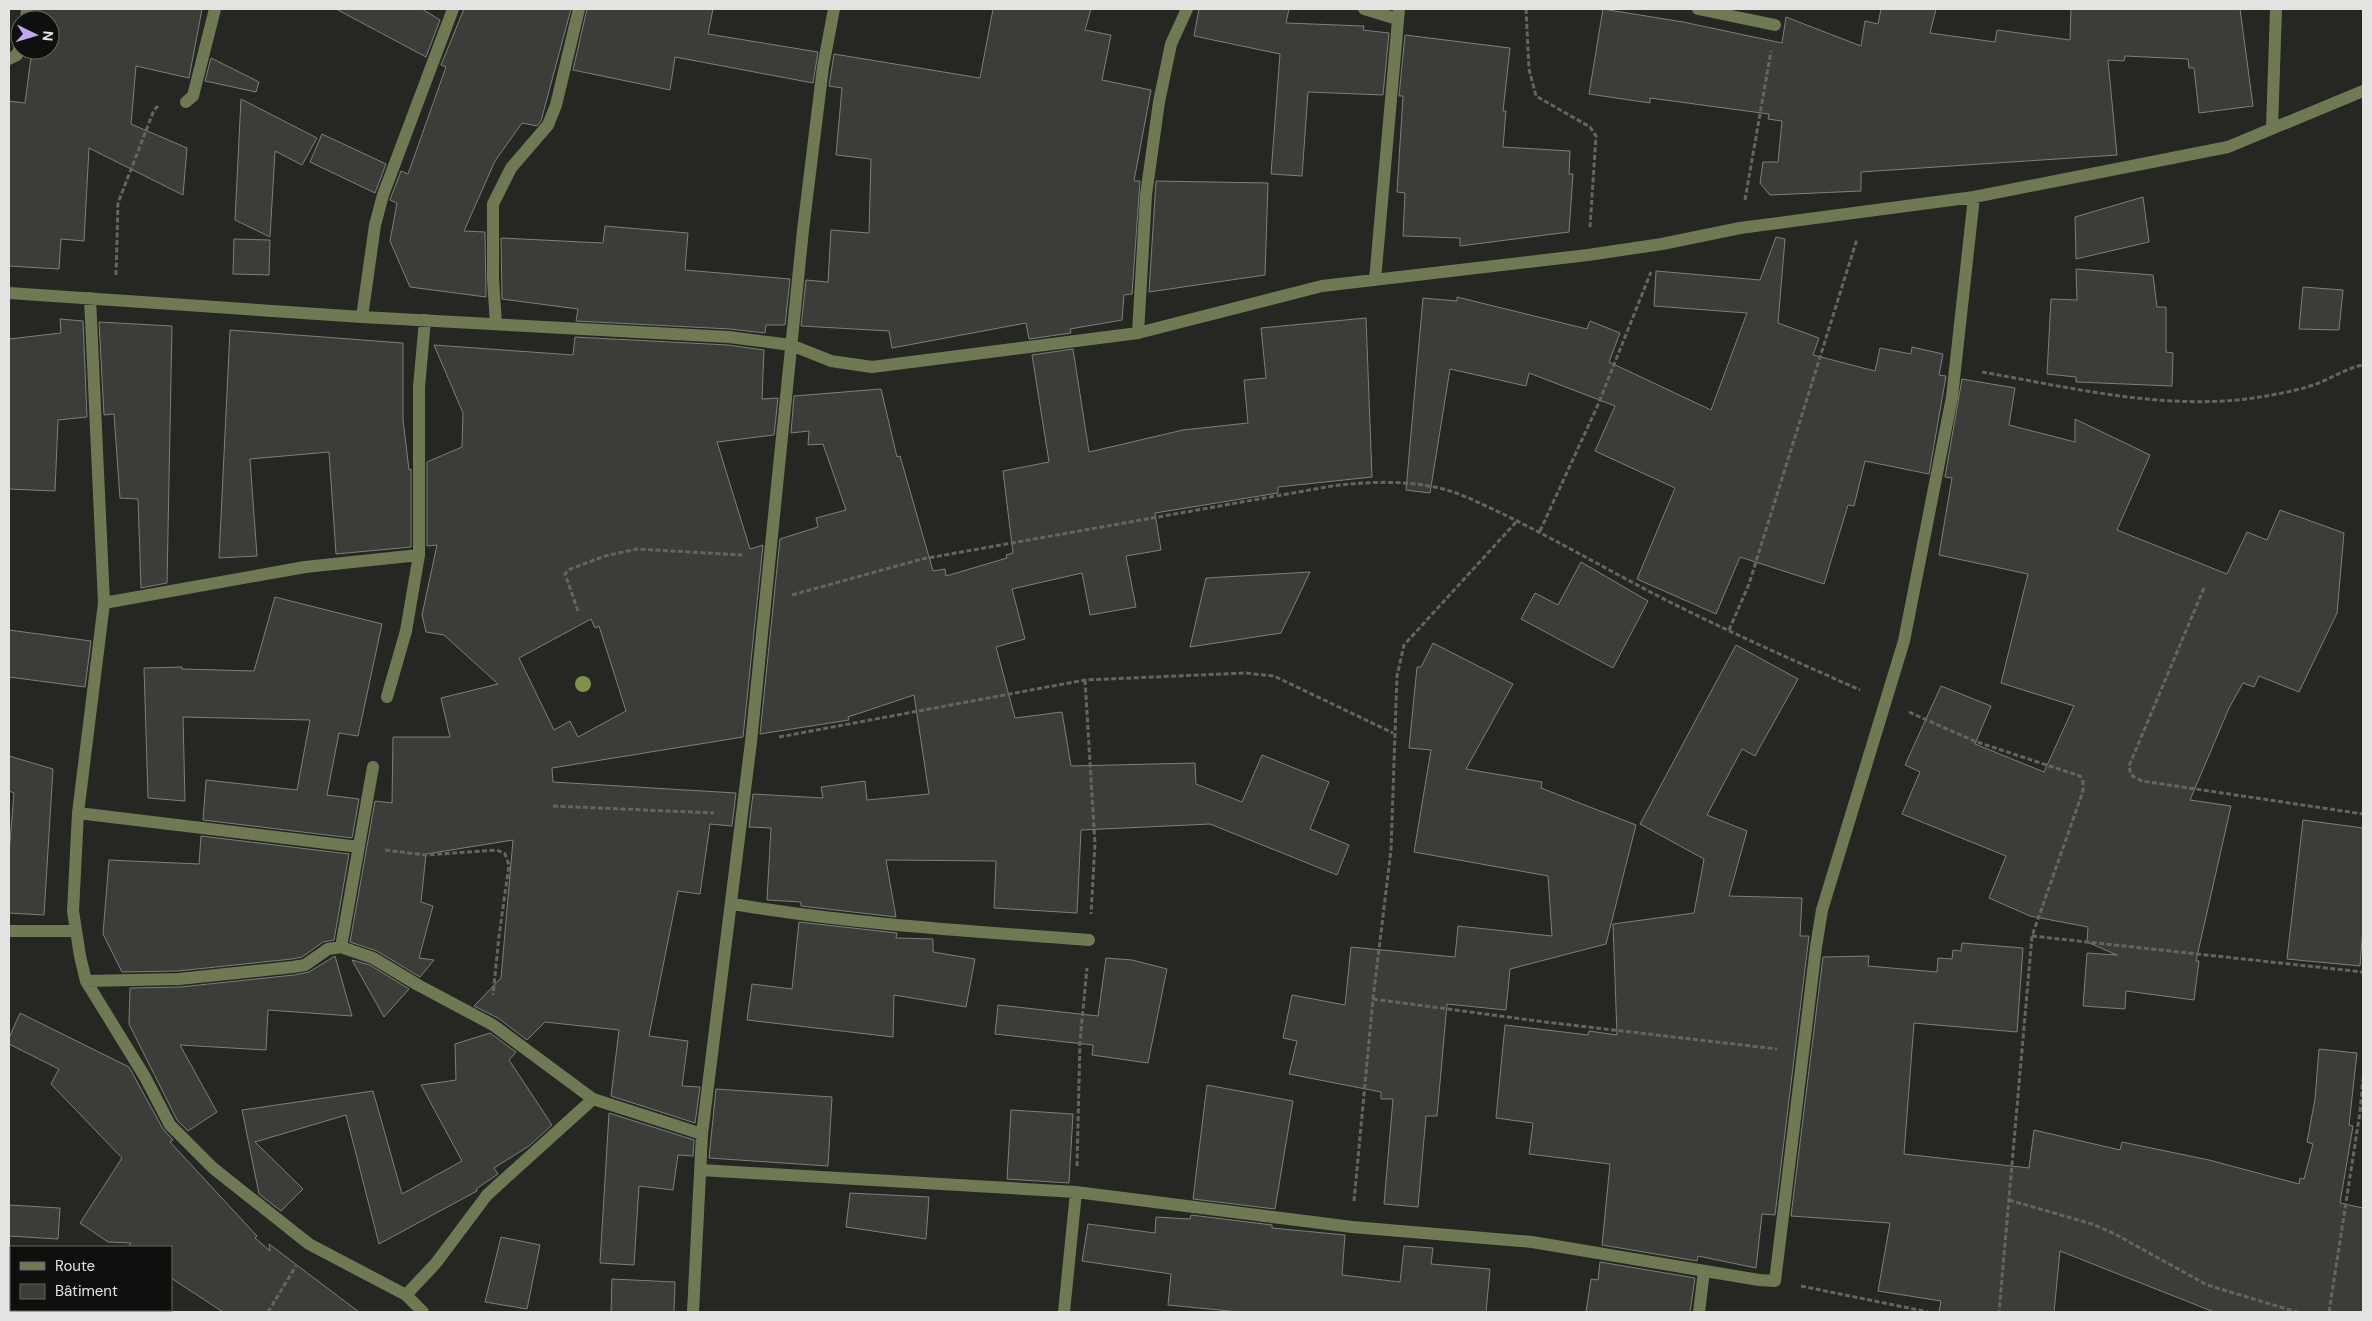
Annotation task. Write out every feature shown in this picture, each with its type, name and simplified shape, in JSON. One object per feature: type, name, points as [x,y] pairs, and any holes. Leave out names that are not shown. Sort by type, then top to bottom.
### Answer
[{"type":"street","points":[[186,102],[193,96],[215,9]]},
{"type":"street","points":[[362,317],[376,225],[383,195],[453,9]]},
{"type":"street","points":[[496,324],[492,279],[493,204],[511,168],[534,144],[548,125],[556,105],[579,9]]},
{"type":"street","points":[[693,1312],[702,1134],[733,904],[766,603],[791,345],[823,67],[834,9]]},
{"type":"street","points":[[1138,333],[1146,194],[1159,102],[1171,44],[1187,9]]},
{"type":"street","points":[[1364,9],[1398,14],[1375,280]]},
{"type":"street","points":[[1698,9],[1775,24]]},
{"type":"street","points":[[2272,128],[2276,9]]},
{"type":"street","points":[[9,293],[362,317],[729,337],[791,345],[831,361],[872,367],[1138,333],[1322,286],[1588,255],[1662,244],[1740,228],[1974,197],[2228,147],[2363,92]]},
{"type":"street","points":[[701,1170],[1076,1192],[1352,1227],[1532,1242],[1775,1281],[1822,910],[1904,641],[1956,368],[1974,197]]},
{"type":"street","points":[[90,298],[104,603],[78,812],[73,910],[86,981],[145,1077],[170,1125],[212,1168],[309,1244],[406,1295],[424,1312]]},
{"type":"street","points":[[387,697],[406,631],[419,555],[419,387],[425,320]]},
{"type":"street","points":[[104,603],[305,567],[419,555]]},
{"type":"street","points":[[341,947],[373,768]]},
{"type":"street","points":[[78,812],[359,847]]},
{"type":"street","points":[[733,904],[804,916],[858,922],[1089,940]]},
{"type":"street","points":[[9,931],[76,931]]},
{"type":"street","points":[[86,981],[179,979],[293,967],[305,965],[328,949],[341,947],[373,958],[418,985],[493,1025],[593,1099],[702,1134]]},
{"type":"street","points":[[406,1295],[436,1262],[487,1195],[593,1099]]},
{"type":"street","points":[[1064,1312],[1076,1192]]},
{"type":"street","points":[[1699,1312],[1704,1271]]},
{"type":"path","points":[[1526,9],[1529,69],[1536,96],[1590,128],[1596,136],[1588,255]]},
{"type":"path","points":[[1740,228],[1775,24]]},
{"type":"path","points":[[116,300],[118,203],[122,188],[154,110],[163,102],[186,102]]},
{"type":"path","points":[[1729,630],[1749,584],[1866,212]]},
{"type":"path","points":[[1540,531],[1596,407],[1662,244]]},
{"type":"path","points":[[1956,368],[2140,399],[2209,400],[2265,396],[2319,383],[2352,367],[2363,365]]},
{"type":"path","points":[[766,603],[922,559],[1332,486],[1366,482],[1406,483],[1435,487],[1468,498],[1540,531],[1629,581],[1729,630],[1886,702],[1974,741],[2080,776],[2083,782],[2083,791],[2032,936],[1999,1312]]},
{"type":"path","points":[[1352,1227],[1373,998],[1391,850],[1393,733],[1397,676],[1404,645],[1517,521]]},
{"type":"path","points":[[578,611],[565,574],[568,570],[605,556],[637,549],[680,553],[724,553],[770,559]]},
{"type":"path","points":[[2204,588],[2129,766],[2131,775],[2142,781],[2363,814]]},
{"type":"path","points":[[751,742],[1085,680],[1245,673],[1274,676],[1393,733]]},
{"type":"path","points":[[553,806],[652,809],[742,815]]},
{"type":"path","points":[[359,847],[425,855],[497,850],[505,854],[509,865],[498,936],[493,1025]]},
{"type":"path","points":[[2032,936],[2363,972]]},
{"type":"path","points":[[1373,998],[1545,1022],[1804,1052]]},
{"type":"path","points":[[2329,1312],[2359,1121],[2363,1079]]},
{"type":"path","points":[[2009,1200],[2092,1224],[2115,1234],[2207,1285],[2297,1312]]},
{"type":"path","points":[[268,1312],[309,1244]]},
{"type":"path","points":[[1775,1281],[1928,1312]]},
{"type":"building","points":[[202,9],[189,78],[136,66],[131,124],[187,148],[183,195],[89,148],[84,241],[61,239],[59,269],[9,266],[9,101],[25,103],[31,60],[60,60],[60,10],[36,10]]},
{"type":"building","points":[[336,9],[422,9],[440,20],[426,57]]},
{"type":"building","points":[[464,9],[571,9],[541,121],[537,126],[522,123],[495,161],[464,231],[485,232],[486,297],[410,287],[390,241],[397,203],[390,200],[401,171],[408,174],[446,67],[441,65]]},
{"type":"building","points":[[587,9],[713,9],[708,34],[818,52],[813,83],[675,57],[670,90],[573,70]]},
{"type":"building","points":[[993,9],[1091,9],[1085,30],[1111,35],[1102,80],[1151,90],[1134,181],[1140,181],[1132,294],[1124,295],[1122,320],[1070,329],[1071,333],[1029,339],[1026,323],[892,348],[889,331],[801,326],[806,280],[828,282],[831,230],[869,233],[871,159],[836,155],[842,88],[829,86],[834,54],[980,78]]},
{"type":"building","points":[[1199,9],[1289,9],[1286,23],[1364,26],[1363,30],[1389,33],[1383,95],[1308,92],[1302,176],[1271,174],[1280,54],[1194,36]]},
{"type":"building","points":[[1603,9],[1683,22],[1782,43],[1786,17],[1861,46],[1865,21],[1878,24],[1881,9],[1936,9],[1930,33],[1995,42],[1997,30],[2070,40],[2071,9],[2240,9],[2253,106],[2199,113],[2194,68],[2189,68],[2188,59],[2125,56],[2124,61],[2108,60],[2117,155],[1861,172],[1861,191],[1770,195],[1760,183],[1763,162],[1778,162],[1782,121],[1768,119],[1769,114],[1650,98],[1650,103],[1589,94]]},
{"type":"building","points":[[1405,35],[1510,48],[1503,111],[1506,111],[1503,147],[1570,151],[1569,174],[1573,174],[1569,232],[1460,246],[1460,238],[1403,236],[1405,193],[1397,192],[1403,96],[1399,96]]},
{"type":"building","points":[[211,58],[259,82],[256,92],[205,81]]},
{"type":"building","points":[[241,99],[317,138],[302,165],[275,151],[270,237],[235,220]]},
{"type":"building","points":[[322,134],[386,164],[375,193],[310,162]]},
{"type":"building","points":[[1156,181],[1268,183],[1265,275],[1149,292]]},
{"type":"building","points":[[2143,197],[2149,242],[2076,259],[2075,217]]},
{"type":"building","points":[[605,226],[688,233],[685,270],[790,279],[785,325],[766,325],[765,333],[730,329],[576,321],[578,309],[502,299],[501,238],[603,243]]},
{"type":"building","points":[[1776,237],[1785,239],[1778,323],[1819,338],[1813,355],[1875,371],[1880,348],[1911,354],[1912,347],[1943,354],[1939,375],[1946,376],[1929,474],[1865,461],[1854,506],[1848,505],[1824,584],[1740,557],[1716,614],[1637,579],[1675,488],[1595,451],[1615,406],[1529,373],[1526,386],[1450,369],[1430,493],[1406,490],[1423,298],[1457,301],[1457,297],[1587,329],[1590,321],[1620,333],[1609,362],[1711,410],[1747,313],[1654,306],[1656,271],[1760,280]]},
{"type":"building","points":[[234,239],[270,240],[269,275],[233,274]]},
{"type":"building","points":[[2076,269],[2153,275],[2157,307],[2166,307],[2166,352],[2173,353],[2172,386],[2076,382],[2076,377],[2047,374],[2051,299],[2077,300]]},
{"type":"building","points":[[2303,287],[2343,290],[2339,330],[2299,329]]},
{"type":"building","points":[[1366,318],[1372,477],[1278,487],[1278,493],[1155,513],[1161,550],[1126,556],[1136,607],[1090,615],[1082,573],[1012,589],[1025,639],[996,647],[1015,718],[1062,712],[1071,766],[1195,763],[1196,784],[1242,802],[1262,755],[1329,782],[1310,829],[1349,845],[1337,875],[1210,824],[1081,830],[1077,913],[994,908],[996,861],[886,860],[896,917],[801,906],[801,902],[767,900],[771,828],[749,827],[753,794],[823,798],[821,787],[865,781],[867,800],[929,794],[914,695],[848,717],[849,720],[760,734],[780,539],[818,527],[816,518],[846,510],[823,444],[808,445],[809,431],[791,433],[794,396],[881,389],[897,457],[900,456],[933,571],[945,569],[946,576],[1007,558],[1006,555],[1013,553],[1003,471],[1049,462],[1032,355],[1073,349],[1089,452],[1183,430],[1248,423],[1244,380],[1266,378],[1261,328]]},
{"type":"building","points":[[60,319],[83,321],[87,417],[58,420],[55,491],[9,489],[9,339],[61,333]]},
{"type":"building","points":[[99,322],[172,326],[167,583],[141,588],[138,499],[120,498],[114,414],[104,415]]},
{"type":"building","points":[[230,330],[403,343],[403,420],[409,470],[411,469],[411,547],[336,554],[329,452],[250,459],[257,556],[219,558]]},
{"type":"building","points":[[575,337],[728,345],[764,350],[762,399],[778,398],[774,435],[717,442],[750,549],[763,545],[743,737],[552,768],[553,782],[736,793],[732,826],[710,824],[700,894],[678,891],[649,1036],[688,1041],[682,1086],[700,1087],[695,1123],[611,1096],[619,1030],[545,1022],[527,1040],[498,1018],[474,1006],[501,978],[513,840],[426,854],[421,902],[433,906],[419,958],[434,960],[420,977],[377,951],[350,942],[375,801],[392,803],[393,737],[450,737],[441,698],[498,684],[444,635],[426,632],[422,615],[437,545],[427,546],[427,462],[462,447],[463,413],[434,345],[573,355]],"holes":[[[591,619],[595,628],[599,626],[626,711],[578,737],[570,721],[554,730],[519,658]]]},
{"type":"building","points":[[1962,379],[2015,388],[2009,425],[2075,442],[2075,419],[2150,455],[2117,530],[2227,574],[2247,532],[2267,540],[2280,510],[2344,533],[2337,613],[2299,692],[2259,676],[2254,687],[2243,683],[2229,708],[2190,800],[2231,806],[2196,961],[2199,961],[2194,1000],[2126,991],[2125,1009],[2083,1006],[2087,953],[2117,955],[2087,942],[2088,927],[2030,916],[1989,898],[2006,856],[1902,814],[1920,772],[1905,765],[1941,686],[1991,706],[1975,744],[2044,772],[2074,706],[2001,683],[2028,574],[1939,555],[1952,478],[1945,477]]},
{"type":"building","points":[[1581,562],[1648,601],[1613,668],[1521,619],[1535,593],[1558,605]]},
{"type":"building","points":[[1310,572],[1281,633],[1190,647],[1206,578]]},
{"type":"building","points":[[275,597],[382,624],[358,736],[339,733],[327,795],[359,799],[352,838],[203,820],[206,780],[297,790],[310,720],[183,717],[185,801],[148,798],[144,668],[182,667],[182,669],[254,671]]},
{"type":"building","points":[[9,630],[91,641],[85,687],[9,677]]},
{"type":"building","points":[[1433,643],[1513,684],[1466,769],[1542,782],[1541,788],[1636,825],[1606,944],[1510,969],[1506,1010],[1447,1004],[1437,1116],[1426,1116],[1418,1207],[1384,1204],[1393,1099],[1381,1099],[1381,1092],[1289,1074],[1297,1041],[1283,1038],[1292,995],[1345,1005],[1351,947],[1455,957],[1458,926],[1552,936],[1548,876],[1414,852],[1431,750],[1409,748],[1417,667],[1421,667]]},
{"type":"building","points":[[1736,645],[1798,679],[1755,756],[1742,749],[1707,815],[1747,831],[1729,896],[1802,898],[1800,936],[1809,936],[1775,1215],[1762,1214],[1756,1268],[1698,1256],[1697,1261],[1602,1245],[1610,1164],[1529,1154],[1533,1123],[1496,1118],[1505,1025],[1588,1035],[1589,1031],[1617,1035],[1613,924],[1694,913],[1704,859],[1640,824]]},
{"type":"building","points":[[9,756],[53,769],[44,915],[9,913],[9,854],[14,793],[9,791]]},
{"type":"building","points":[[2303,820],[2363,828],[2363,928],[2360,966],[2287,959]]},
{"type":"building","points":[[201,836],[349,854],[334,940],[323,942],[302,957],[292,959],[178,971],[122,972],[103,934],[109,860],[199,864]]},
{"type":"building","points":[[799,922],[897,933],[896,938],[933,939],[933,952],[975,959],[966,1007],[894,995],[893,1037],[747,1020],[752,984],[792,989]]},
{"type":"building","points":[[1962,943],[2023,948],[2017,1032],[1914,1023],[1904,1154],[2029,1168],[2034,1130],[2120,1150],[2122,1142],[2209,1160],[2299,1184],[2300,1178],[2304,1179],[2313,1144],[2307,1142],[2315,1099],[2319,1049],[2357,1053],[2349,1125],[2353,1126],[2340,1203],[2363,1208],[2363,1312],[2214,1312],[2060,1251],[2054,1312],[1939,1312],[1941,1301],[1878,1291],[1890,1223],[1791,1216],[1823,957],[1869,956],[1868,966],[1937,972],[1938,958],[1952,959],[1953,950],[1961,951]]},
{"type":"building","points":[[335,956],[352,1016],[268,1010],[266,1050],[180,1045],[217,1112],[188,1131],[177,1120],[129,1024],[130,988],[180,987],[294,975],[309,972]]},
{"type":"building","points":[[1106,958],[1132,960],[1167,969],[1148,1063],[1092,1055],[1093,1045],[995,1034],[998,1005],[1098,1016]]},
{"type":"building","points":[[352,960],[370,965],[409,989],[384,1017]]},
{"type":"building","points":[[20,1013],[129,1067],[163,1129],[173,1140],[170,1142],[257,1236],[255,1238],[270,1251],[269,1244],[359,1312],[223,1312],[172,1279],[172,1246],[129,1246],[131,1243],[108,1242],[80,1223],[122,1158],[51,1084],[59,1069],[9,1044],[9,1038]]},
{"type":"building","points":[[490,1033],[516,1052],[509,1060],[552,1125],[529,1146],[494,1168],[498,1174],[476,1189],[477,1191],[379,1244],[346,1115],[255,1142],[303,1189],[281,1211],[259,1194],[242,1110],[373,1091],[402,1194],[462,1161],[421,1085],[456,1080],[455,1044]]},
{"type":"building","points":[[1207,1085],[1293,1101],[1275,1209],[1193,1199]]},
{"type":"building","points":[[716,1089],[832,1097],[828,1166],[709,1158]]},
{"type":"building","points":[[1011,1110],[1073,1114],[1069,1183],[1007,1179]]},
{"type":"building","points":[[609,1113],[694,1140],[693,1156],[678,1155],[673,1190],[639,1186],[634,1265],[600,1263]]},
{"type":"building","points":[[850,1193],[929,1197],[926,1239],[846,1227]]},
{"type":"building","points":[[9,1205],[60,1208],[58,1239],[9,1236]]},
{"type":"building","points":[[1191,1215],[1272,1225],[1272,1228],[1345,1235],[1342,1275],[1400,1282],[1404,1246],[1433,1248],[1431,1264],[1490,1269],[1486,1312],[1240,1312],[1168,1305],[1171,1274],[1082,1261],[1088,1224],[1155,1233],[1156,1217],[1190,1219]]},
{"type":"building","points":[[501,1237],[540,1245],[527,1309],[485,1302]]},
{"type":"building","points":[[1600,1262],[1695,1278],[1690,1312],[1586,1312],[1591,1279],[1598,1280]]},
{"type":"building","points":[[612,1279],[675,1282],[674,1312],[611,1312]]}]
